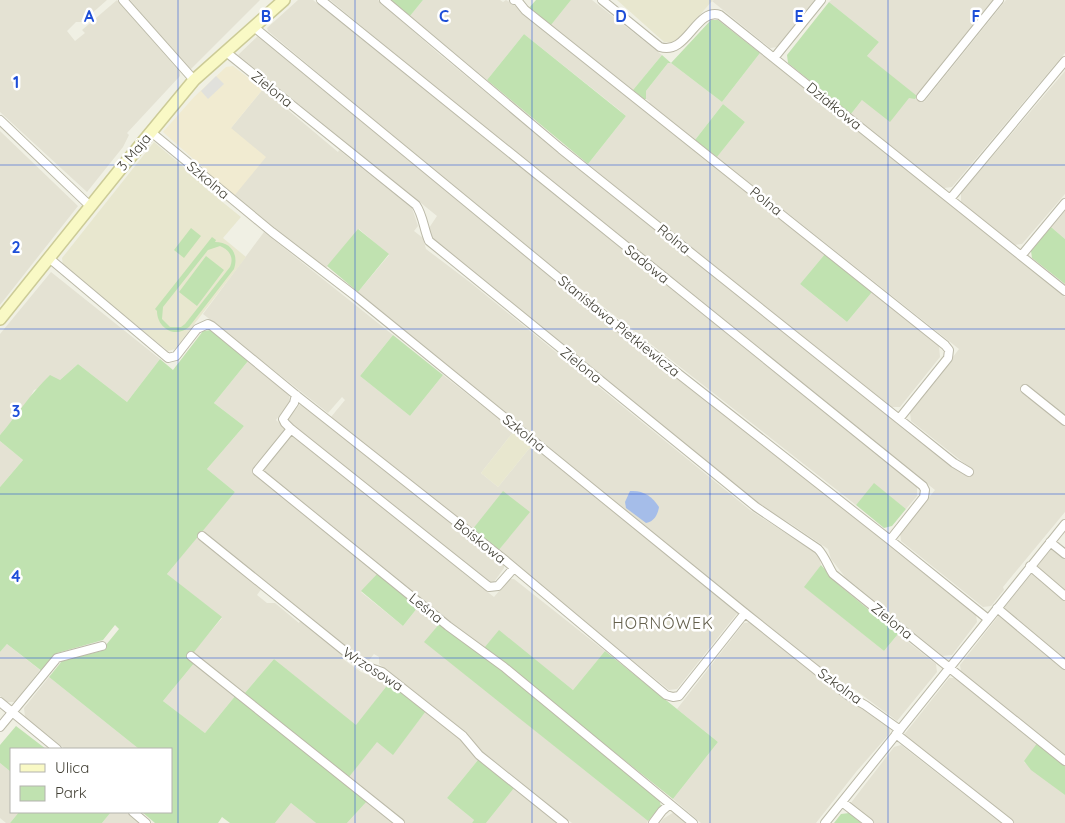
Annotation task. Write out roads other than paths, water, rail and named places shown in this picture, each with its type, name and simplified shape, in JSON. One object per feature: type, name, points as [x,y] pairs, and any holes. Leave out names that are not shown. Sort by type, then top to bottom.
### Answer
[{"type":"street","points":[[124,0],[194,80]]},
{"type":"street","name":"Sadowa","points":[[321,0],[923,486],[925,490],[924,497],[890,540]]},
{"type":"street","name":"Rolna","points":[[384,0],[561,149],[954,463],[969,472]]},
{"type":"street","name":"Polna","points":[[517,0],[525,10],[949,350],[948,358],[899,419]]},
{"type":"street","name":"Działkowa","points":[[602,0],[660,48],[666,50],[676,47],[707,16],[720,15],[1065,291]]},
{"type":"street","points":[[774,58],[821,0]]},
{"type":"street","points":[[921,97],[999,0]]},
{"type":"street","name":"3 Maja","points":[[0,319],[194,80],[254,26],[276,2]]},
{"type":"street","name":"Stanisława Pietkiewicza","points":[[254,26],[605,316],[890,540],[988,620]]},
{"type":"street","name":"Zielona","points":[[226,52],[416,205],[430,241],[756,508],[818,549],[833,574],[1065,761]]},
{"type":"street","points":[[950,200],[1065,62]]},
{"type":"street","points":[[0,120],[90,206]]},
{"type":"street","name":"Szkolna","points":[[151,132],[744,613],[849,696],[865,705],[1009,823]]},
{"type":"street","points":[[1021,256],[1065,203]]},
{"type":"street","name":"Boiskowa","points":[[49,258],[168,358],[176,356],[197,329],[208,324],[212,326],[506,561],[513,569],[666,695],[679,696],[744,613]]},
{"type":"street","points":[[1025,389],[1065,421]]},
{"type":"street","points":[[296,395],[294,403],[283,419],[291,429],[489,587],[498,586],[513,569]]},
{"type":"street","name":"Leśna","points":[[291,429],[257,471],[448,626],[504,667],[670,804]]},
{"type":"street","points":[[824,823],[1065,524]]},
{"type":"street","name":"Wrzosowa","points":[[202,536],[362,665],[382,672],[463,736],[479,755],[564,823]]},
{"type":"street","points":[[1050,542],[1065,554]]},
{"type":"street","points":[[1030,566],[1065,596]]},
{"type":"street","points":[[997,608],[1065,665]]},
{"type":"street","points":[[0,727],[57,658],[102,646]]},
{"type":"street","points":[[191,656],[400,823]]},
{"type":"street","points":[[0,702],[56,748]]},
{"type":"street","points":[[842,802],[868,823]]},
{"type":"street","points":[[653,823],[670,804],[693,823]]},
{"type":"street","points":[[134,813],[146,823]]},
{"type":"water","points":[[630,491],[643,493],[650,497],[659,507],[651,521],[646,523],[626,508],[625,502]]},
{"type":"district","name":"HORNÓWEK","points":[[663,623]]}]
